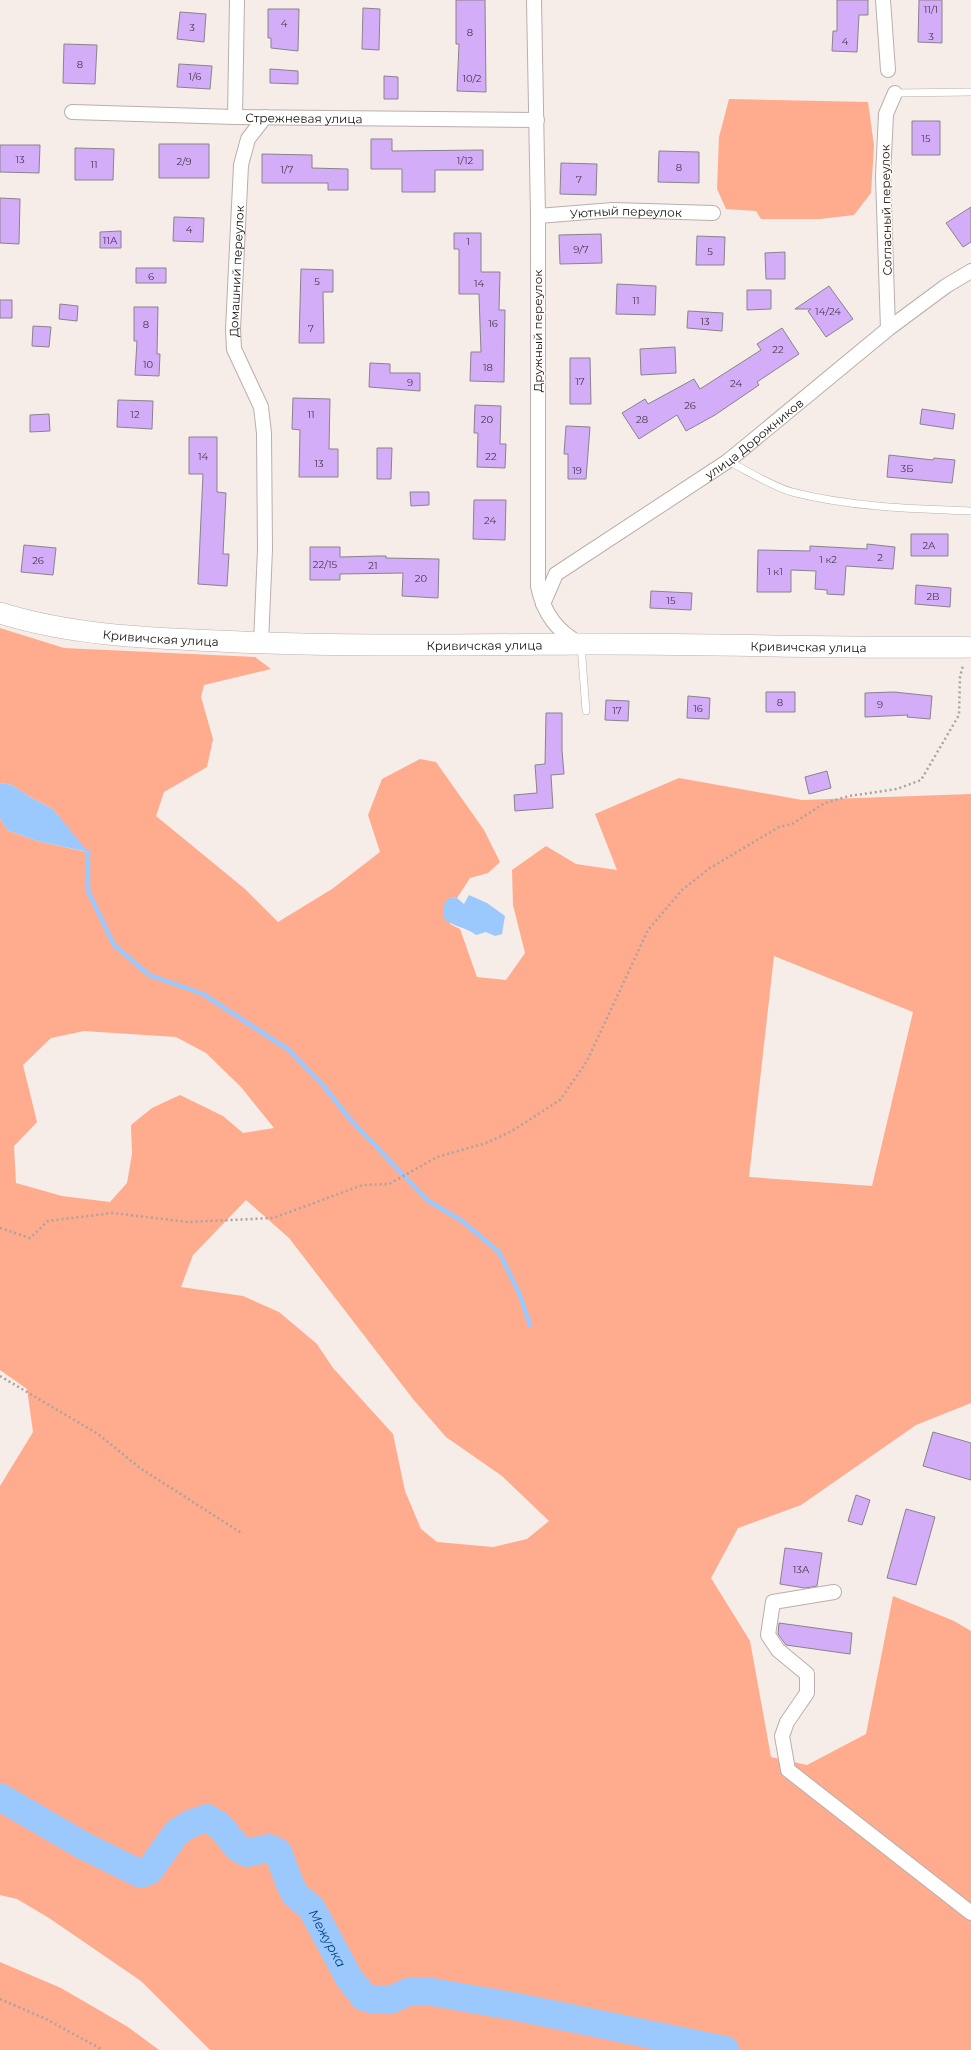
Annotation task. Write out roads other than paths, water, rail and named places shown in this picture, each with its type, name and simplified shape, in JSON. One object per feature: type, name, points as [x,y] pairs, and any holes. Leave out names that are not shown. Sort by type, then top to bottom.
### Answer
[{"type":"street","points":[[235,117],[237,0]]},
{"type":"street","name":"Дружный переулок","points":[[534,0],[538,216],[538,578],[543,604],[558,628],[567,636],[581,644]]},
{"type":"street","points":[[883,0],[888,70]]},
{"type":"street","name":"Согласный переулок","points":[[888,329],[883,176],[886,114],[895,94]]},
{"type":"street","name":"Стрежневая улица","points":[[72,112],[235,117],[537,120]]},
{"type":"street","name":"Домашний переулок","points":[[261,643],[265,549],[264,433],[261,407],[234,349],[233,329],[241,164],[248,139],[265,117]]},
{"type":"street","name":"Уютный переулок","points":[[538,216],[613,210],[713,213]]},
{"type":"street","name":"улица Дорожников","points":[[543,604],[556,574],[728,462],[888,329],[946,286],[971,271]]},
{"type":"street","name":"Кривичская улица","points":[[0,613],[31,623],[80,631],[186,640],[261,643],[439,646],[581,644],[969,647]]},
{"type":"street","points":[[834,1592],[773,1602],[768,1635],[778,1650],[807,1674],[807,1693],[787,1722],[782,1736],[788,1770],[971,1913]]},
{"type":"lane","points":[[895,94],[971,92]]},
{"type":"lane","points":[[728,462],[790,492],[837,500],[910,509],[971,511]]},
{"type":"lane","points":[[581,644],[586,711]]},
{"type":"water","points":[[0,783],[12,785],[53,809],[88,852],[37,841],[7,830],[0,818]]},
{"type":"water","points":[[469,895],[487,903],[505,916],[502,934],[495,936],[486,932],[476,935],[469,930],[452,924],[443,918],[443,905],[450,897],[457,898],[464,904]]},
{"type":"waterway","points":[[88,852],[88,891],[114,945],[149,975],[203,994],[289,1050],[323,1085],[349,1118],[427,1200],[462,1221],[499,1252],[520,1295],[530,1325]]},
{"type":"waterway","name":"Межурка","points":[[0,1797],[84,1846],[141,1874],[149,1871],[177,1832],[192,1823],[207,1818],[220,1826],[238,1848],[247,1853],[269,1848],[278,1852],[295,1894],[312,1909],[349,1978],[364,1997],[375,2000],[390,2000],[408,1992],[432,1992],[517,2007],[725,2050]]}]
